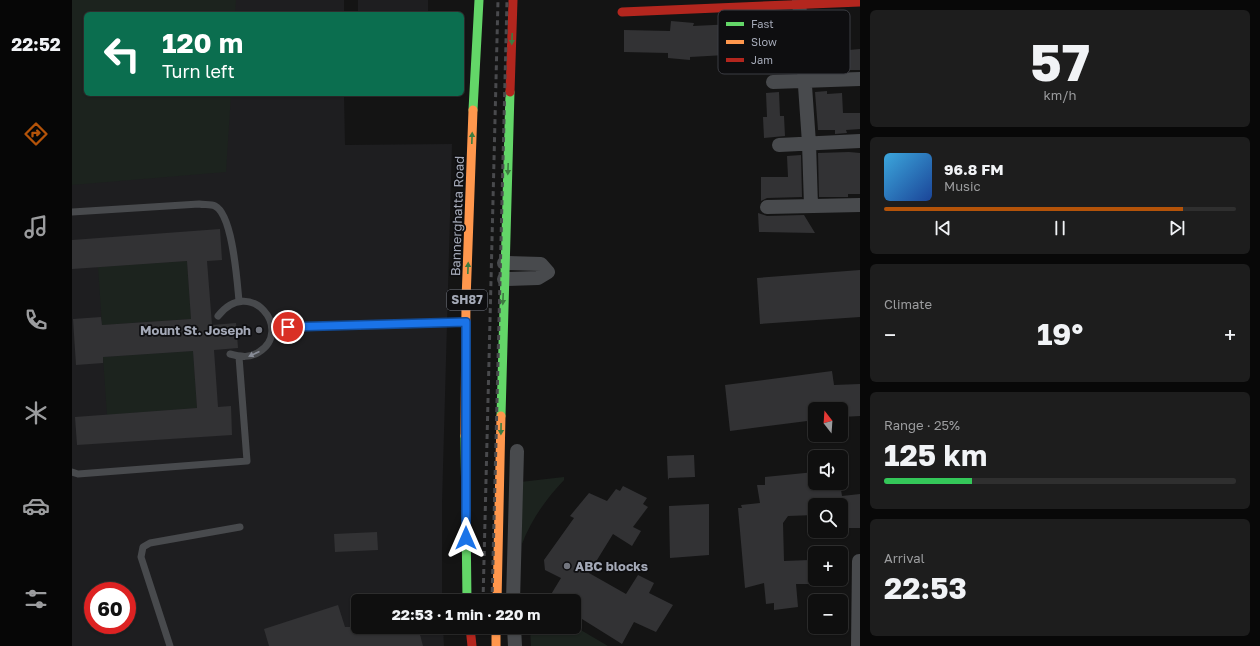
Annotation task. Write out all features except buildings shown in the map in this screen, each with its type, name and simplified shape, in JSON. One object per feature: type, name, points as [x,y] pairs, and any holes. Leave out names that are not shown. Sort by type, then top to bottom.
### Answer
[{"type":"main road","name":"Bannerghatta Road","points":[[467,594],[466,322],[474,75],[479,0]]},
{"type":"main road","name":"SH87","points":[[496,594],[494,568],[513,0]]},
{"type":"main road","points":[[622,12],[739,4],[860,2]]},
{"type":"main road","points":[[466,569],[478,569]]},
{"type":"main road","points":[[471,634],[472,646]]},
{"type":"main road","points":[[496,634],[496,646]]},
{"type":"street","points":[[804,74],[811,206]]},
{"type":"street","points":[[773,82],[860,79]]},
{"type":"street","points":[[779,144],[860,141]]},
{"type":"street","points":[[766,207],[860,205]]},
{"type":"street","points":[[504,263],[541,264],[548,272],[538,278],[504,279]]},
{"type":"street","points":[[513,594],[517,451]]},
{"type":"street","points":[[858,646],[859,561]]},
{"type":"street","points":[[514,634],[515,646]]},
{"type":"lane","points":[[72,212],[199,204],[215,206],[222,214],[229,229],[239,301]]},
{"type":"lane","points":[[218,316],[231,304],[239,301],[257,304],[270,318],[272,327],[268,343],[262,350],[247,357],[239,357],[230,354]]},
{"type":"lane","points":[[272,327],[466,322]]},
{"type":"lane","points":[[72,472],[78,474],[247,461],[239,357]]},
{"type":"lane","points":[[170,646],[141,557],[143,548],[150,542],[240,527]]},
{"type":"shaded area","name":"Mount St. Joseph","points":[[72,0],[344,0],[344,12],[84,12],[84,96],[344,96],[345,145],[452,144],[442,504],[442,594],[351,594],[351,634],[443,634],[444,646],[72,646]]},
{"type":"shaded area","points":[[72,0],[236,0],[235,12],[84,12],[84,96],[231,96],[226,172],[72,185]]},
{"type":"shaded area","points":[[358,0],[428,0],[428,12],[358,12]]},
{"type":"shaded area","points":[[187,261],[191,319],[102,325],[98,267]]},
{"type":"shaded area","points":[[193,351],[197,408],[107,415],[103,357]]},
{"type":"shaded area","points":[[564,477],[564,480],[545,502],[534,518],[522,544],[520,482]]},
{"type":"shaded area","points":[[581,630],[608,646],[531,646],[530,634],[581,634]]},
{"type":"railway","points":[[483,594],[498,0]]},
{"type":"railway","points":[[492,594],[507,0]]},
{"type":"traffic: fast","points":[[473,110],[479,0]]},
{"type":"traffic: fast","points":[[501,416],[510,92]]},
{"type":"traffic: fast","points":[[465,436],[467,594]]},
{"type":"traffic: slow","points":[[465,436],[466,300],[473,110]]},
{"type":"traffic: slow","points":[[497,594],[501,416]]},
{"type":"traffic: slow","points":[[496,634],[496,646]]},
{"type":"traffic: jam","points":[[510,92],[513,0]]},
{"type":"traffic: jam","points":[[622,12],[860,2]]},
{"type":"traffic: jam","points":[[471,634],[472,646]]},
{"type":"place","name":"Mount St. Joseph","points":[[259,330]]},
{"type":"place","name":"ABC blocks","points":[[567,566]]},
{"type":"route","points":[[288,327],[466,322],[466,538]]}]
